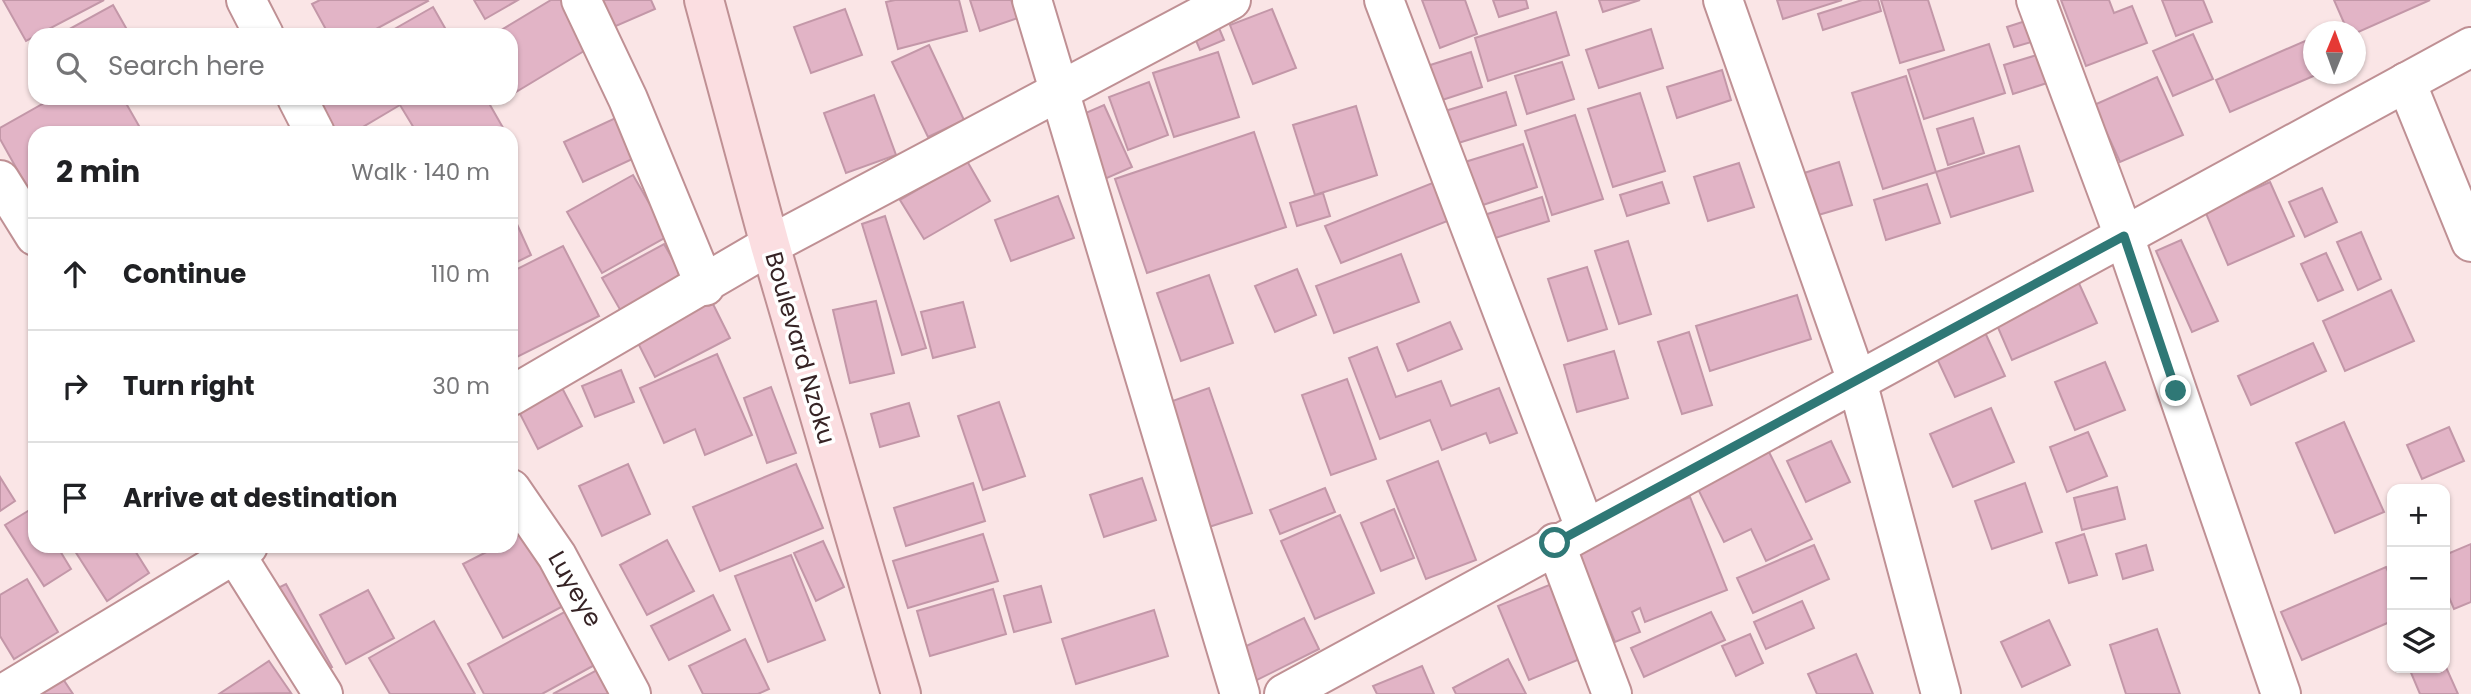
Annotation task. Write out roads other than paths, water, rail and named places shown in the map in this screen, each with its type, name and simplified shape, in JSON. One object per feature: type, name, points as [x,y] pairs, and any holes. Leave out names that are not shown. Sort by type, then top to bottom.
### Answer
[{"type":"street","points":[[246,0],[260,28]]},
{"type":"street","points":[[581,0],[628,99],[705,286]]},
{"type":"street","name":"Boulevard Nzoku","points":[[704,0],[771,245],[901,694]]},
{"type":"street","points":[[1032,0],[1240,694]]},
{"type":"street","points":[[518,392],[705,286],[771,245],[1231,0]]},
{"type":"street","points":[[1384,0],[1570,535],[1612,694]]},
{"type":"street","points":[[1723,0],[1857,381],[1941,694]]},
{"type":"street","points":[[2036,0],[2124,236],[2281,694]]},
{"type":"street","points":[[1284,694],[1570,535],[2471,47]]},
{"type":"street","points":[[2406,82],[2471,242]]},
{"type":"street","points":[[301,105],[311,126]]},
{"type":"street","points":[[0,180],[28,225]]},
{"type":"street","name":"Luyeye","points":[[518,499],[557,556],[631,694]]},
{"type":"street","points":[[4,694],[229,553]]},
{"type":"street","points":[[240,553],[323,694]]}]
